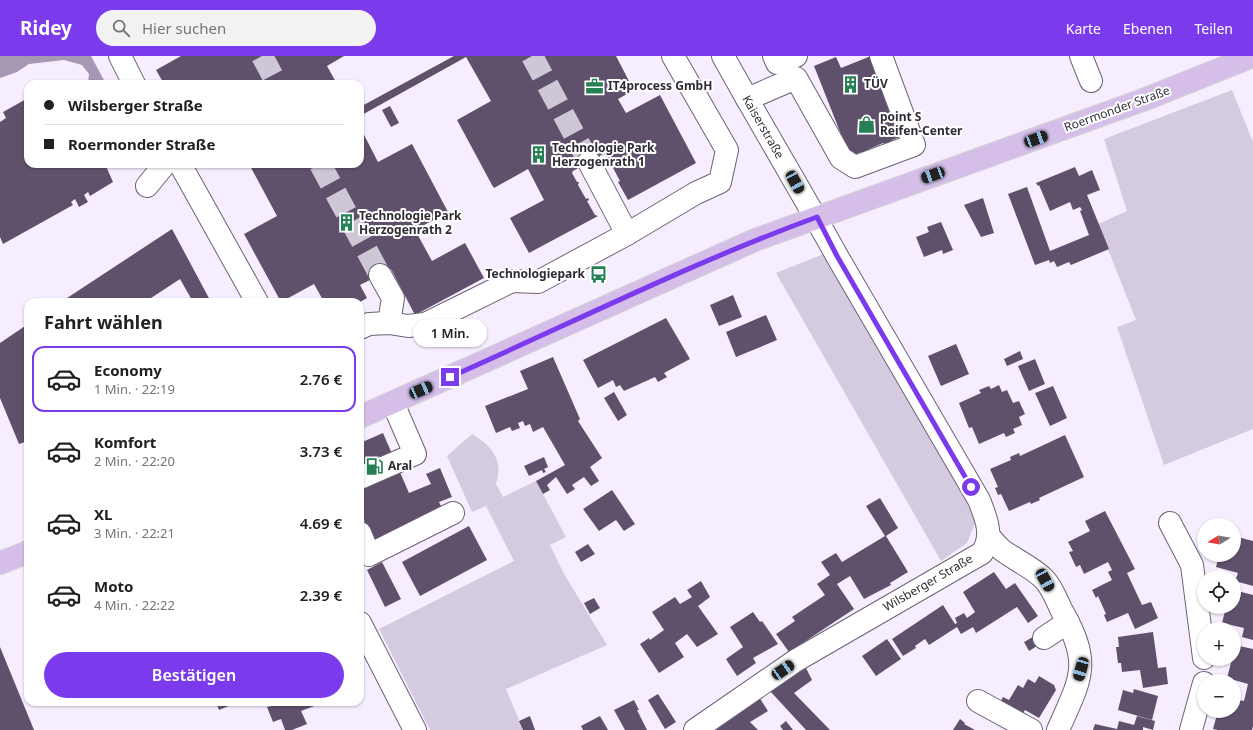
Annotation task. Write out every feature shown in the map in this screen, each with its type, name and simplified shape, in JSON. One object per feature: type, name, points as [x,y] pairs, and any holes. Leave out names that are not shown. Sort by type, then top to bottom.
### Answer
[{"type":"main road","name":"Roermonder Straße","points":[[364,415],[755,240],[1143,100],[1253,56]]},
{"type":"main road","points":[[0,563],[24,554]]},
{"type":"street","points":[[120,56],[132,80]]},
{"type":"street","points":[[364,326],[369,324],[390,323],[408,326],[425,324],[512,281],[538,282],[627,234],[696,193],[720,182],[727,150],[673,56]]},
{"type":"street","name":"Kaiserstraße","points":[[724,56],[747,99],[817,217]]},
{"type":"street","points":[[747,99],[796,78],[841,158],[855,167],[914,145],[880,56]]},
{"type":"street","points":[[1081,56],[1091,81]]},
{"type":"street","points":[[589,162],[627,234]]},
{"type":"street","points":[[147,186],[162,168]]},
{"type":"street","points":[[182,168],[255,298]]},
{"type":"street","points":[[817,217],[837,256],[979,500],[995,543],[1045,580],[1068,622],[1079,647],[1081,669],[1075,692],[1058,730]]},
{"type":"street","points":[[380,275],[393,298],[390,323]]},
{"type":"street","points":[[364,476],[415,454],[393,403]]},
{"type":"street","points":[[364,542],[370,555],[453,513]]},
{"type":"street","points":[[1170,523],[1192,565],[1199,622]]},
{"type":"street","name":"Wilsberger Straße","points":[[695,730],[795,661],[982,553],[987,545],[995,543]]},
{"type":"street","points":[[1044,638],[1068,622]]},
{"type":"street","points":[[364,631],[415,730]]},
{"type":"street","points":[[978,701],[1031,730]]},
{"type":"street","points":[[1191,730],[1197,708]]},
{"type":"shaded area","points":[[0,56],[91,56],[104,80],[88,80],[89,74],[82,65],[64,60],[29,64],[17,72],[0,78]]},
{"type":"shaded area","points":[[1232,90],[1253,142],[1253,429],[1164,465],[1117,327],[1136,320],[1098,224],[1127,211],[1104,139]]},
{"type":"shaded area","points":[[826,253],[971,501],[975,523],[967,543],[941,561],[776,273]]},
{"type":"shaded area","points":[[472,434],[485,444],[494,454],[498,468],[496,484],[503,497],[536,481],[566,537],[550,545],[563,572],[607,645],[506,689],[523,730],[430,730],[379,629],[514,561],[486,506],[472,512],[447,456]]},
{"type":"building","points":[[181,56],[344,56],[327,66],[335,80],[162,80],[156,70]]},
{"type":"building","name":"Technologie Park Herzogenrath 1","points":[[454,56],[616,56],[630,83],[627,94],[618,99],[626,113],[660,95],[696,163],[628,200],[618,182],[620,181],[612,166],[610,167],[609,165],[611,164],[603,154],[572,173],[577,182],[579,182],[578,185],[586,199],[588,198],[589,200],[587,201],[595,215],[598,216],[529,253],[510,218],[544,200],[528,169],[494,188],[492,185],[457,120],[491,101],[466,57],[364,114],[364,105]]},
{"type":"building","points":[[871,56],[902,136],[892,140],[889,146],[883,143],[869,149],[867,155],[861,152],[850,157],[814,66],[836,57],[841,68]]},
{"type":"building","points":[[24,100],[24,168],[107,168],[113,182],[90,196],[88,192],[84,195],[88,202],[79,207],[75,199],[71,202],[73,205],[3,244],[0,237],[0,122],[6,118],[3,112]]},
{"type":"building","points":[[390,106],[399,123],[391,127],[382,110]]},
{"type":"building","name":"Technologie Park Herzogenrath 2","points":[[364,135],[378,162],[412,144],[448,212],[415,230],[432,261],[465,243],[484,278],[415,315],[391,269],[360,285],[367,298],[364,300],[364,298],[322,298],[314,284],[288,298],[279,298],[244,234],[277,216],[251,168],[364,168]]},
{"type":"building","points":[[1075,167],[1079,176],[1092,170],[1100,190],[1087,195],[1109,249],[1071,265],[1069,262],[1057,267],[1054,261],[1050,263],[1049,260],[1035,265],[1008,194],[1027,187],[1050,251],[1089,235],[1080,211],[1082,210],[1080,207],[1073,210],[1070,202],[1050,211],[1039,185],[1038,186],[1036,183]]},
{"type":"building","points":[[983,198],[994,233],[981,237],[964,205]]},
{"type":"building","points":[[941,222],[953,250],[943,254],[942,250],[924,257],[916,237],[929,232],[927,227]]},
{"type":"building","points":[[172,229],[209,298],[191,298],[180,279],[151,298],[67,298]]},
{"type":"building","points":[[733,295],[742,317],[719,326],[710,305]]},
{"type":"building","points":[[766,315],[777,340],[736,357],[726,332]]},
{"type":"building","points":[[666,318],[690,359],[664,373],[667,377],[658,382],[655,377],[624,391],[620,385],[616,387],[613,380],[598,388],[583,360]]},
{"type":"building","points":[[24,327],[24,442],[19,444],[0,398],[0,343]]},
{"type":"building","points":[[956,344],[969,374],[941,386],[928,356]]},
{"type":"building","points":[[1020,351],[1023,359],[1007,366],[1004,359]]},
{"type":"building","points":[[553,357],[580,419],[578,421],[602,458],[590,467],[599,481],[591,486],[584,477],[572,485],[575,489],[567,494],[556,477],[547,485],[550,490],[543,494],[536,481],[565,465],[543,427],[533,432],[530,424],[525,426],[523,421],[518,423],[520,428],[512,431],[510,427],[496,433],[485,406],[528,389],[520,371]]},
{"type":"building","points":[[1035,359],[1045,384],[1029,391],[1018,366]]},
{"type":"building","points":[[999,385],[1002,392],[1007,390],[1013,403],[1019,401],[1025,414],[1019,417],[1022,425],[1013,429],[1015,433],[1006,437],[1004,433],[979,444],[972,427],[969,428],[959,403],[981,393],[979,390],[989,386],[991,389]]},
{"type":"building","points":[[1053,386],[1067,418],[1050,426],[1035,393]]},
{"type":"building","points":[[614,392],[627,415],[618,421],[604,398]]},
{"type":"building","points":[[383,433],[409,493],[431,484],[426,474],[440,468],[452,497],[439,502],[442,508],[373,542],[364,520],[364,441]]},
{"type":"building","points":[[1065,435],[1084,477],[1039,498],[1040,500],[1031,504],[1030,502],[1009,511],[1001,494],[998,495],[995,488],[998,487],[990,469],[1011,460],[1010,457],[1019,453],[1020,456]]},
{"type":"building","points":[[544,457],[548,467],[544,469],[546,472],[543,473],[542,470],[529,476],[524,466]]},
{"type":"building","points":[[612,490],[635,524],[624,531],[616,520],[599,531],[583,509]]},
{"type":"building","points":[[880,498],[898,528],[886,536],[908,572],[890,583],[891,585],[864,599],[850,576],[837,584],[854,609],[789,652],[776,634],[795,621],[792,617],[825,595],[817,584],[830,575],[821,562],[836,553],[842,562],[885,536],[866,506]]},
{"type":"building","points":[[1105,511],[1135,569],[1127,573],[1142,605],[1151,602],[1158,618],[1135,629],[1128,613],[1107,622],[1104,615],[1106,614],[1098,596],[1096,598],[1092,590],[1112,580],[1108,572],[1112,570],[1108,562],[1084,574],[1080,565],[1076,567],[1069,552],[1073,551],[1068,542],[1090,531],[1085,521]]},
{"type":"building","points":[[469,526],[487,560],[420,596],[402,562]]},
{"type":"building","points":[[1241,538],[1253,541],[1253,586],[1241,583],[1241,570],[1227,570],[1216,567],[1217,562],[1241,562]]},
{"type":"building","points":[[588,544],[595,554],[581,562],[575,552]]},
{"type":"building","points":[[382,562],[401,599],[385,607],[367,570]]},
{"type":"building","points":[[994,572],[1006,589],[1015,583],[1038,616],[1028,623],[1017,607],[976,633],[973,627],[961,634],[957,627],[929,645],[925,639],[915,646],[916,648],[903,656],[892,639],[943,605],[955,624],[957,623],[955,618],[964,613],[967,618],[975,612],[963,592]]},
{"type":"building","points":[[701,581],[710,597],[698,606],[718,634],[697,647],[687,634],[675,643],[684,657],[659,673],[640,644],[649,638],[650,640],[664,630],[652,612],[675,597],[680,604],[692,597],[687,590]]},
{"type":"building","points":[[1241,592],[1253,595],[1253,640],[1242,637],[1244,628],[1241,627],[1241,622],[1222,622],[1224,614],[1241,614]]},
{"type":"building","points":[[594,598],[600,608],[590,614],[584,603]]},
{"type":"building","points":[[753,612],[760,622],[762,621],[778,644],[753,658],[756,663],[737,676],[726,659],[743,647],[730,627]]},
{"type":"building","points":[[1153,632],[1158,668],[1166,667],[1168,684],[1143,688],[1140,670],[1122,672],[1121,663],[1118,663],[1116,647],[1119,647],[1118,637]]},
{"type":"building","points":[[1040,633],[1045,641],[1029,651],[1024,642]]},
{"type":"building","points":[[887,639],[901,659],[876,676],[862,656]]},
{"type":"building","points":[[1241,646],[1253,649],[1252,730],[1213,729],[1216,718],[1241,718],[1241,700],[1244,701],[1248,684],[1241,682],[1241,674],[1228,674],[1230,666],[1241,666]]},
{"type":"building","points":[[0,647],[34,730],[0,730]]},
{"type":"building","points":[[806,668],[812,680],[794,693],[830,730],[806,730],[770,691]]},
{"type":"building","points":[[1039,676],[1054,685],[1056,690],[1039,718],[1025,710],[1021,717],[999,705],[1003,697],[1009,700],[1018,685],[1023,688],[1028,679],[1035,683]]},
{"type":"building","points":[[1134,689],[1158,696],[1152,720],[1118,710],[1123,690],[1133,693]]},
{"type":"building","points":[[658,694],[676,722],[665,729],[648,700]]},
{"type":"building","points":[[759,697],[768,711],[750,722],[758,730],[716,730],[713,728]]},
{"type":"building","points":[[634,700],[639,710],[637,710],[647,730],[625,730],[614,710]]},
{"type":"building","points":[[218,706],[228,706],[219,710]]},
{"type":"building","points":[[314,706],[301,711],[307,724],[292,730],[285,730],[281,719],[273,722],[267,707]]},
{"type":"building","points":[[530,716],[535,730],[523,730],[519,721]]},
{"type":"building","points":[[600,716],[608,730],[583,730],[581,726]]},
{"type":"building","points":[[1137,716],[1155,721],[1153,730],[1143,727],[1143,730],[1093,730],[1095,724],[1117,729],[1119,721],[1134,725]]},
{"type":"building","points":[[960,719],[965,723],[964,724],[975,730],[953,730]]},
{"type":"building","points":[[786,721],[793,730],[783,730],[780,726]]},
{"type":"tunnel","points":[[262,56],[275,80]]},
{"type":"tunnel","points":[[532,56],[589,162]]},
{"type":"tunnel","points":[[322,168],[380,275]]},
{"type":"place","name":"TÜV","points":[[851,84]]},
{"type":"place","name":"IT4process GmbH","points":[[595,86]]},
{"type":"place","name":"point S Reifen-Center","points":[[867,124]]},
{"type":"place","name":"Technologie Park Herzogenrath 1","points":[[539,155]]},
{"type":"place","name":"Technologie Park Herzogenrath 2","points":[[346,223]]},
{"type":"place","name":"Technologiepark","points":[[598,274]]},
{"type":"place","name":"Aral","points":[[375,466]]},
{"type":"route","points":[[450,377],[703,262],[755,240],[817,217],[837,256],[971,487]]}]
